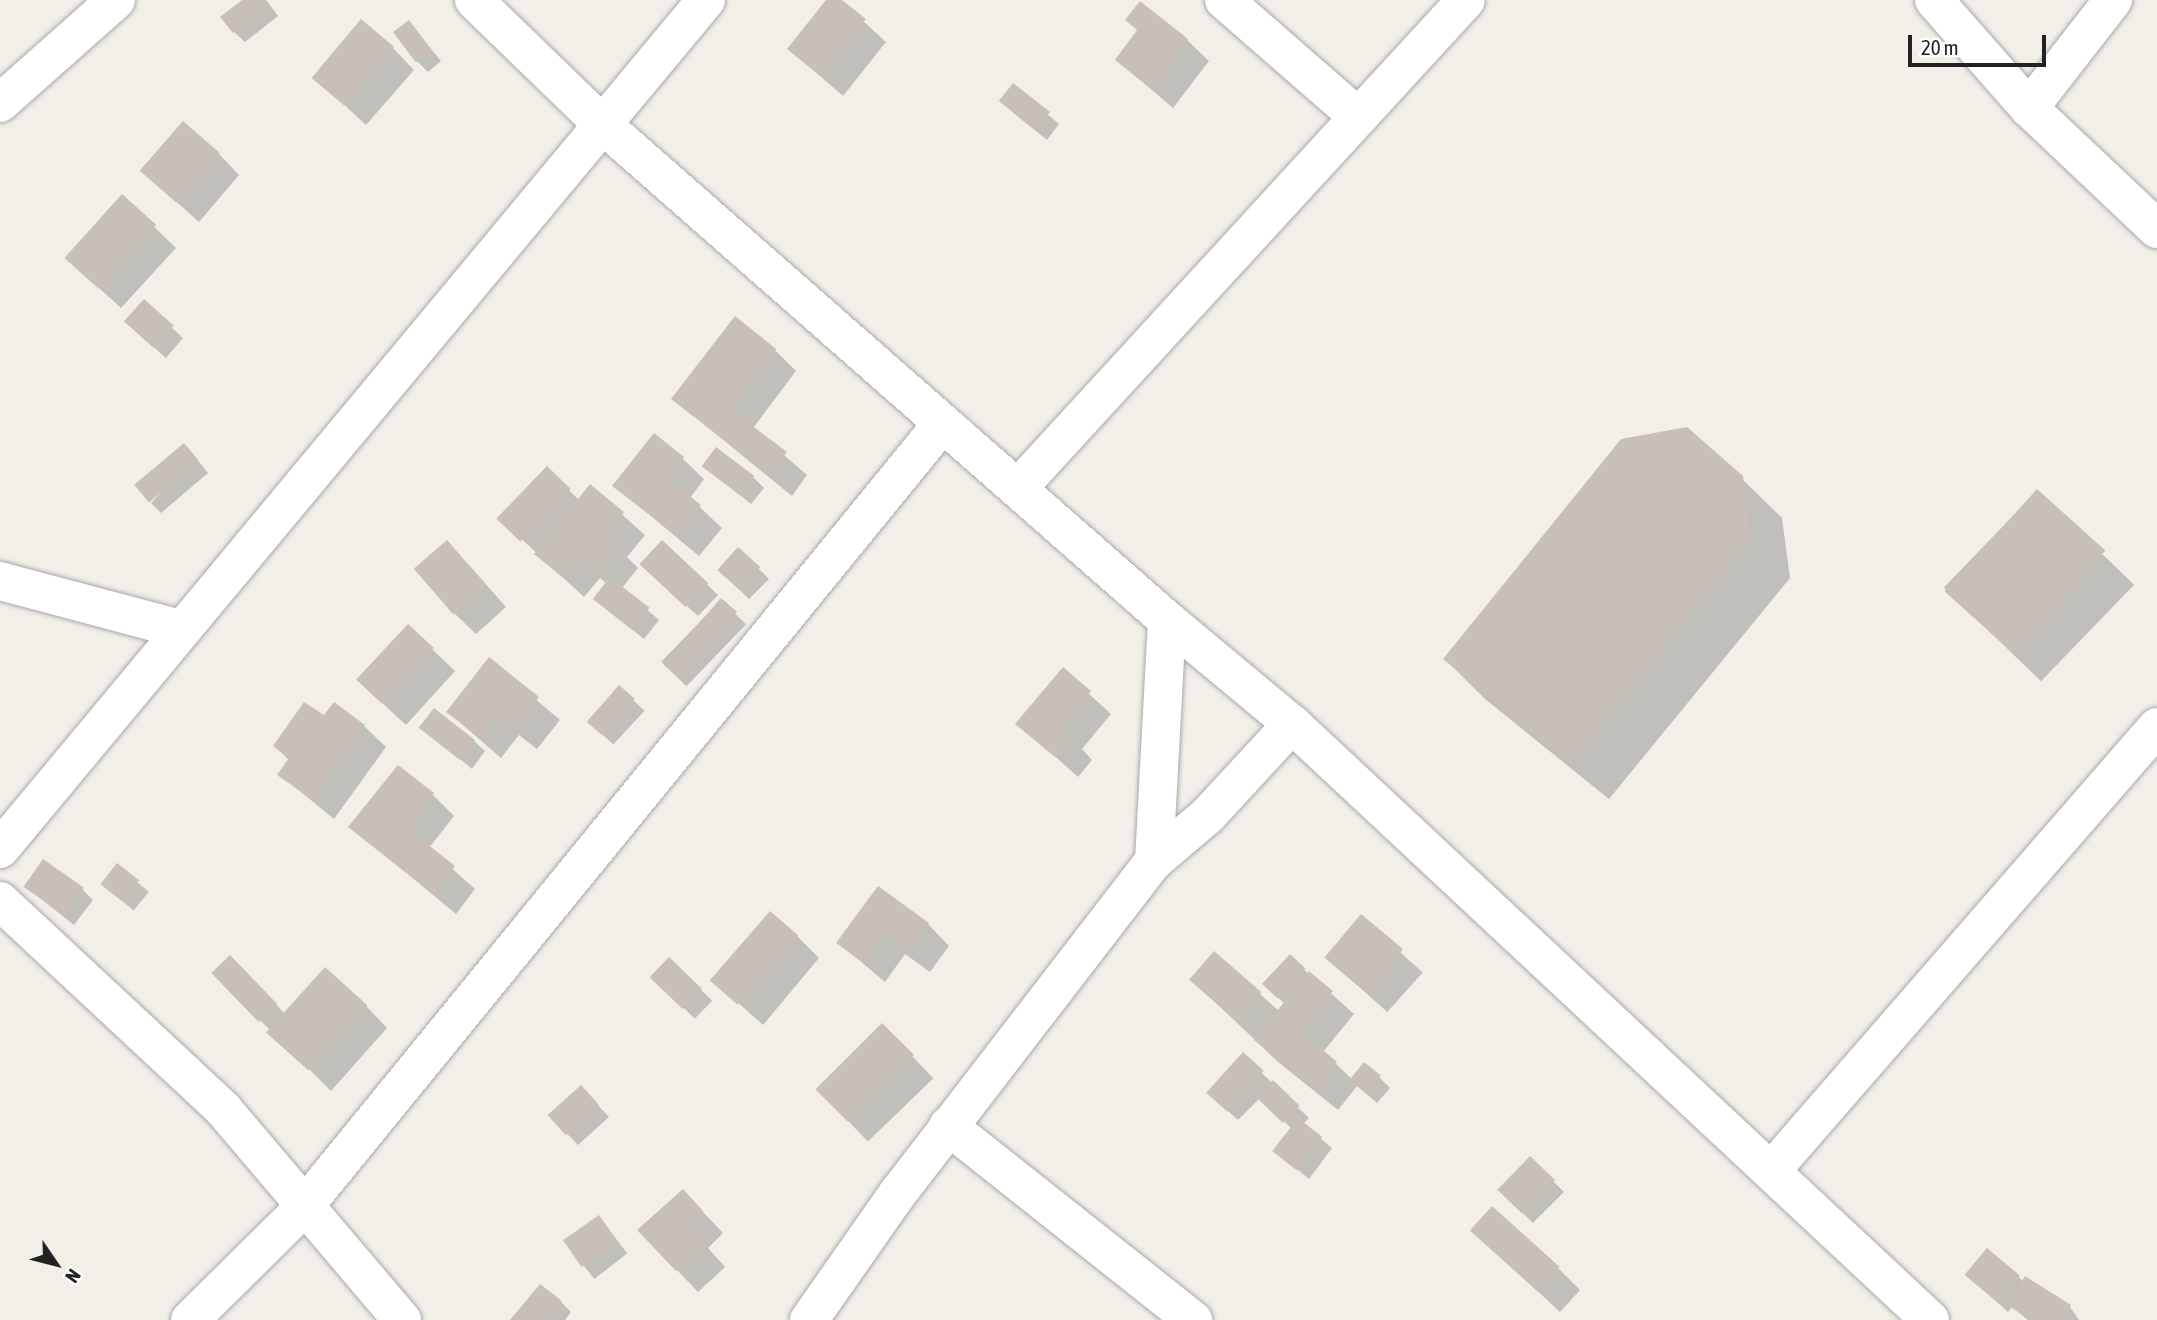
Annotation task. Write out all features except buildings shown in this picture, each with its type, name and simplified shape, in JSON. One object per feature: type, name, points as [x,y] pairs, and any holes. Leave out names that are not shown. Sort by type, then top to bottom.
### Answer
[{"type":"street","points":[[2,98],[116,0]]},
{"type":"street","points":[[474,0],[601,124],[1167,620],[1292,724],[1930,1320]]},
{"type":"street","points":[[6,830],[180,629],[706,0]]},
{"type":"street","points":[[1224,0],[1356,115]]},
{"type":"street","points":[[1018,488],[1356,115],[1466,0]]},
{"type":"street","points":[[1934,0],[2029,108],[2157,229]]},
{"type":"street","points":[[2029,108],[2113,0]]},
{"type":"street","points":[[190,1320],[303,1208],[942,424]]},
{"type":"street","points":[[0,581],[180,629]]},
{"type":"street","points":[[1154,861],[1167,620]]},
{"type":"street","points":[[809,1320],[948,1126],[1154,861],[1208,815],[1292,724]]},
{"type":"street","points":[[1771,1171],[2157,727]]},
{"type":"street","points":[[0,901],[223,1109],[303,1208],[401,1320]]},
{"type":"street","points":[[948,1126],[1193,1320]]}]
